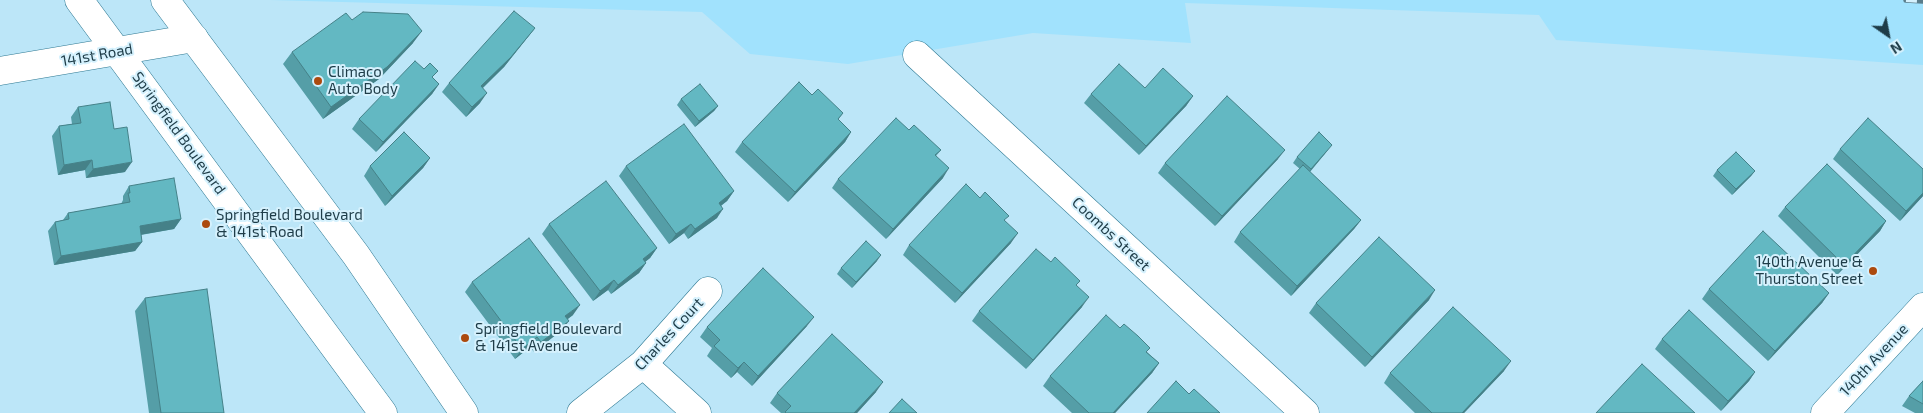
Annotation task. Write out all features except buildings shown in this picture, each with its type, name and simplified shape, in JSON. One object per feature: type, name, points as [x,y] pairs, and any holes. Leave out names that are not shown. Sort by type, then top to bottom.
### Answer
[{"type":"street","name":"Springfield Boulevard","points":[[79,0],[383,413]]},
{"type":"street","points":[[165,0],[356,255],[464,413]]},
{"type":"street","name":"141st Road","points":[[0,71],[194,38]]},
{"type":"street","name":"Coombs Street","points":[[917,55],[1305,413]]},
{"type":"street","name":"Charles Court","points":[[582,413],[644,364],[708,292]]},
{"type":"street","name":"140th Avenue","points":[[1826,413],[1923,307]]},
{"type":"street","points":[[644,364],[697,413]]},
{"type":"shaded area","points":[[270,0],[1923,0],[1923,65],[1556,40],[1539,15],[1185,3],[1191,43],[1033,33],[848,64],[750,54],[702,12]]},
{"type":"railway","points":[[1906,0],[1923,1]]},
{"type":"place","name":"Climaco Auto Body","points":[[318,81]]},
{"type":"place","name":"Springfield Boulevard & 141st Road","points":[[206,224]]},
{"type":"place","name":"140th Avenue & Thurston Street","points":[[1873,271]]},
{"type":"place","name":"Springfield Boulevard & 141st Avenue","points":[[465,338]]}]
